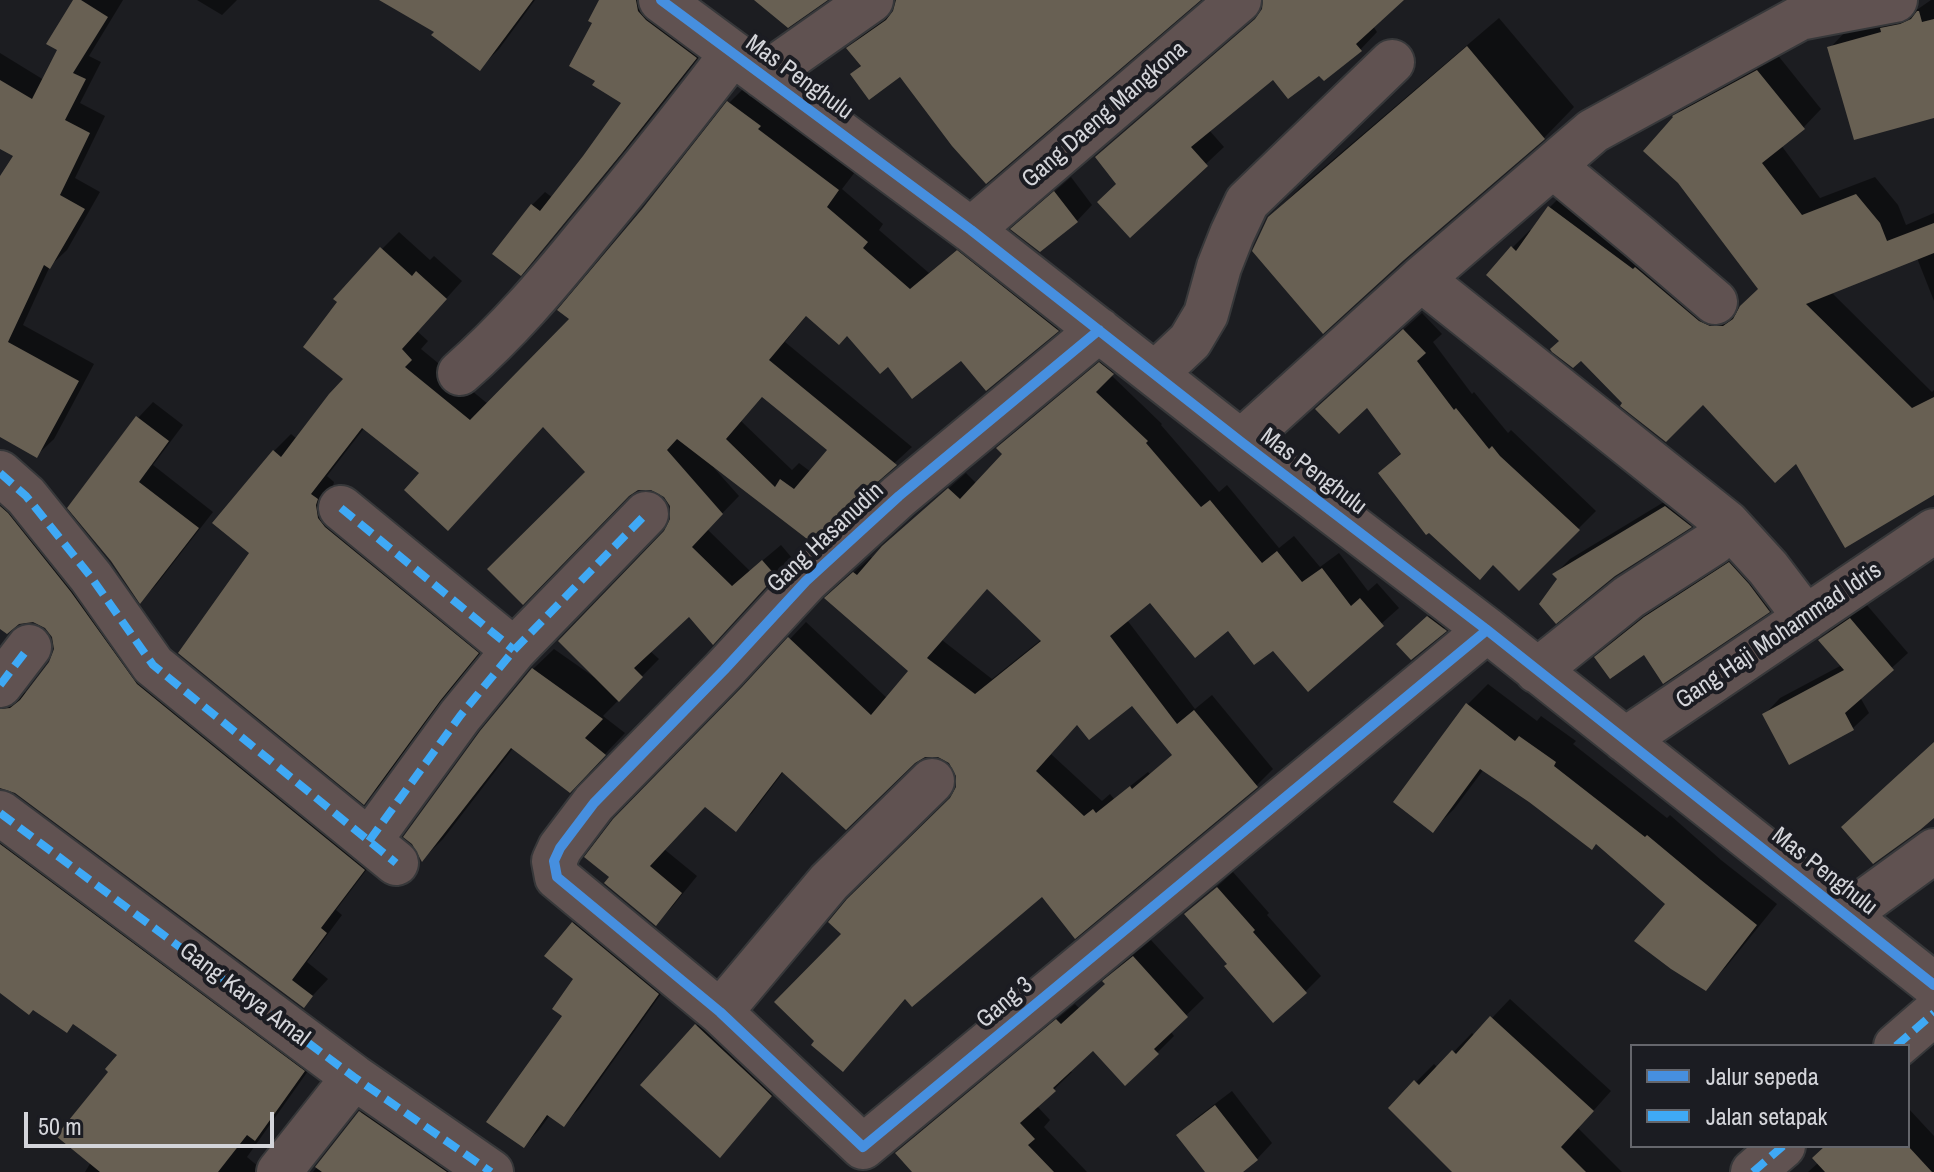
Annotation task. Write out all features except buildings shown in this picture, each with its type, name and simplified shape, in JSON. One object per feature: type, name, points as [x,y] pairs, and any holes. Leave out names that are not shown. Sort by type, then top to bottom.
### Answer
[{"type":"street","points":[[460,373],[486,351],[555,274],[672,133],[748,65],[871,0]]},
{"type":"street","name":"Gang Daeng Mangkona","points":[[971,230],[1239,0]]},
{"type":"street","points":[[1241,442],[1421,279],[1593,131],[1799,9],[1895,0]]},
{"type":"street","name":"Mas Penghulu","points":[[682,6],[748,65],[971,230],[1487,630],[1934,985]]},
{"type":"street","points":[[1155,374],[1190,341],[1206,314],[1219,267],[1247,202],[1392,62]]},
{"type":"street","points":[[1553,166],[1715,302]]},
{"type":"street","points":[[1421,279],[1727,523],[1768,568],[1806,618]]},
{"type":"street","name":"Gang Hasanudin","points":[[557,877],[554,861],[560,848],[594,803],[806,581],[899,496],[1099,330]]},
{"type":"street","points":[[0,473],[26,496],[82,566],[153,665],[383,852],[460,716],[514,650],[646,514]]},
{"type":"street","points":[[341,508],[514,650]]},
{"type":"street","points":[[1537,671],[1629,597],[1713,543],[1722,535],[1727,523]]},
{"type":"street","name":"Gang Haji Mohammad Idris","points":[[1625,740],[1934,531]]},
{"type":"street","name":"Gang 3","points":[[557,877],[720,1012],[874,1159],[1487,630]]},
{"type":"street","points":[[0,685],[29,647]]},
{"type":"street","points":[[720,1012],[829,882],[932,781]]},
{"type":"street","name":"Gang Karya Amal","points":[[0,813],[354,1077],[491,1172]]},
{"type":"street","points":[[1846,915],[1934,851]]},
{"type":"street","points":[[1898,1044],[1934,1013]]},
{"type":"street","points":[[279,1172],[354,1077]]},
{"type":"street","points":[[1753,1172],[1781,1148]]},
{"type":"marked path","points":[[0,473],[26,496],[91,577],[153,665],[396,863]]},
{"type":"marked path","points":[[341,508],[514,650]]},
{"type":"marked path","points":[[369,841],[460,716],[514,650],[646,514]]},
{"type":"marked path","points":[[0,685],[29,647]]},
{"type":"marked path","points":[[0,813],[354,1077],[491,1172]]},
{"type":"marked path","points":[[1898,1044],[1934,1013]]},
{"type":"marked path","points":[[1753,1172],[1781,1148]]},
{"type":"cycle path","points":[[661,0],[971,230],[1487,630],[1934,985]]},
{"type":"cycle path","points":[[1099,330],[899,496],[806,581],[594,803],[560,848],[554,861],[557,877],[720,1012],[863,1147],[1487,630]]}]
